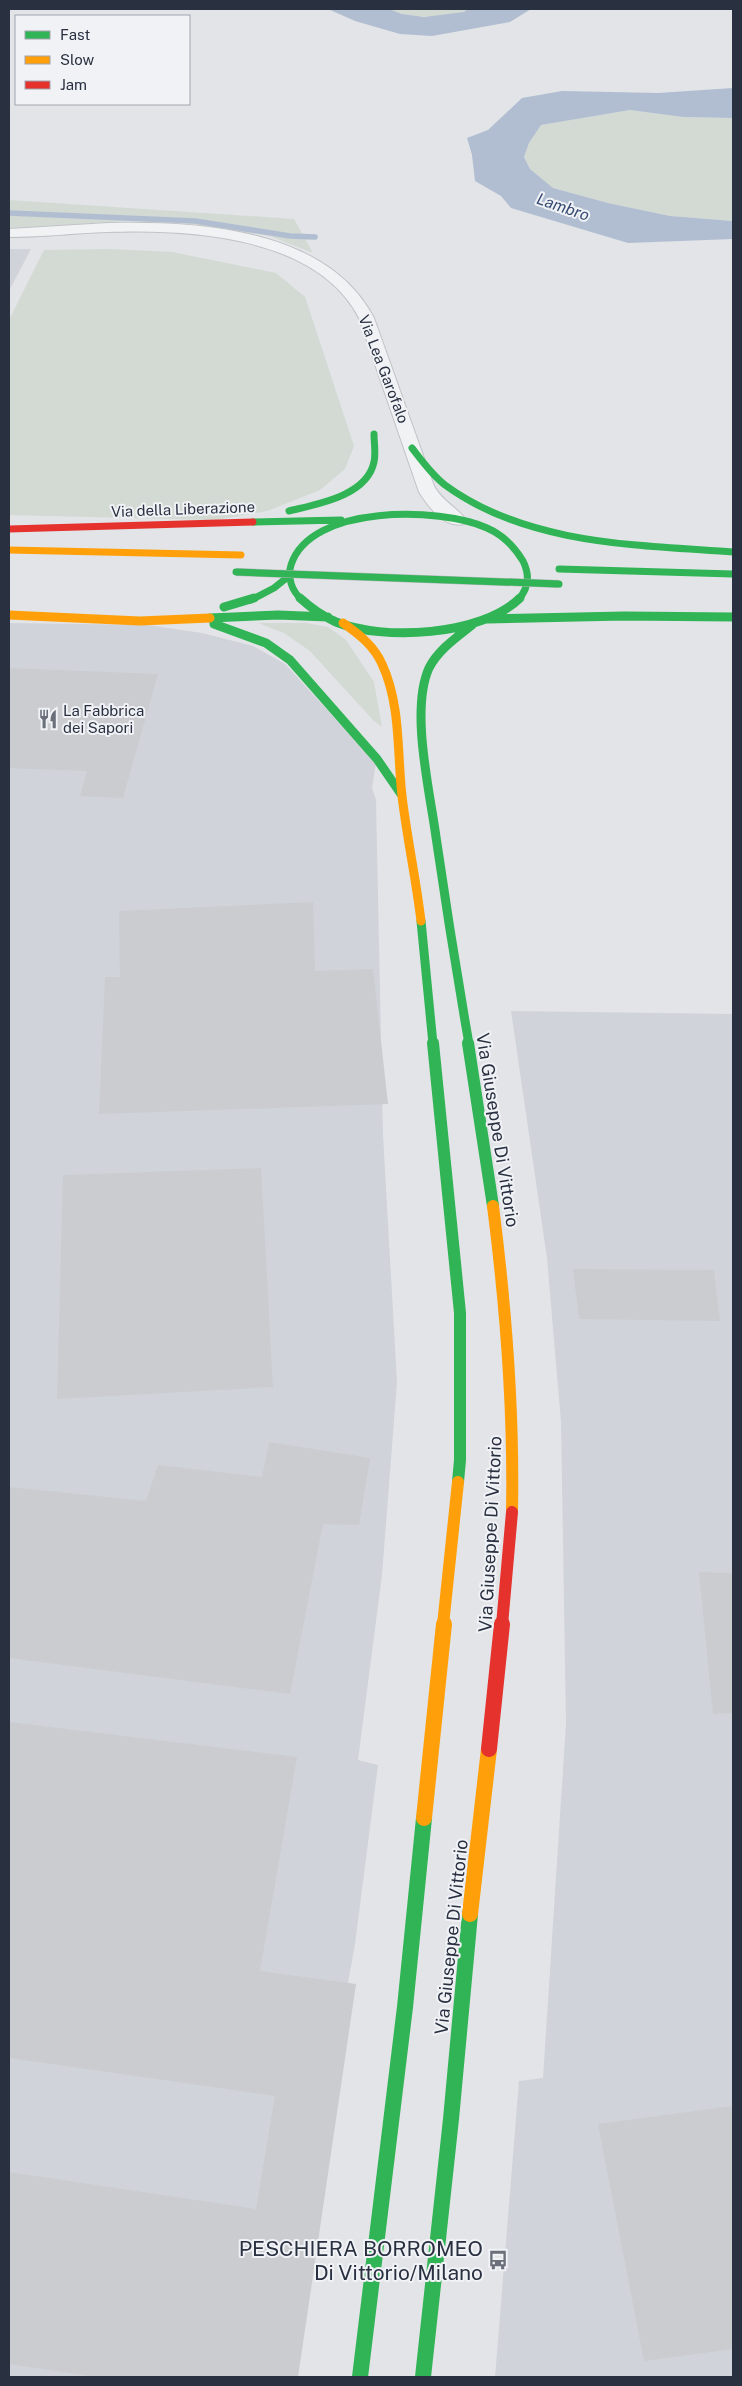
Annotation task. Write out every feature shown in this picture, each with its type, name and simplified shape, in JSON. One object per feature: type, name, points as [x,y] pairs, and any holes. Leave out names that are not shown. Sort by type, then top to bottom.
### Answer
[{"type":"main road","points":[[232,524],[312,506],[343,494],[369,475],[374,464],[374,434]]},
{"type":"main road","points":[[412,448],[436,477],[449,488],[468,501],[512,519],[546,529],[593,538],[733,552]]},
{"type":"main road","points":[[159,620],[234,605],[260,597],[279,586],[289,576],[294,555],[304,543],[332,527],[358,519],[400,514],[457,520],[524,536],[592,544],[733,552]]},
{"type":"main road","name":"Via della Liberazione","points":[[9,529],[358,519]]},
{"type":"main road","points":[[289,576],[296,593],[305,602],[328,617],[343,623],[380,631],[404,633],[428,633],[472,625],[506,609],[518,599],[525,588],[528,576],[525,561],[515,547],[499,535],[477,525]]},
{"type":"main road","points":[[9,550],[246,556]]},
{"type":"main road","points":[[281,557],[310,558]]},
{"type":"main road","points":[[509,567],[733,574]]},
{"type":"main road","points":[[231,572],[564,584]]},
{"type":"main road","points":[[9,615],[159,620],[278,616],[328,617]]},
{"type":"main road","points":[[488,619],[624,616],[733,617]]},
{"type":"main road","points":[[195,620],[246,634],[266,643],[290,660],[303,672],[377,759],[402,796]]},
{"type":"main road","name":"Via Giuseppe Di Vittorio","points":[[343,623],[365,639],[382,664],[393,701],[402,796],[420,909],[460,1313],[460,1460],[405,2008],[360,2377]]},
{"type":"main road","name":"Via Giuseppe Di Vittorio","points":[[423,2377],[451,2119],[474,1865],[497,1687],[512,1514],[514,1445],[505,1299],[480,1108],[451,946],[421,722],[427,673],[435,658],[472,625]]},
{"type":"street","name":"Via Lea Garofalo","points":[[9,233],[122,227],[176,228],[254,240],[296,254],[325,270],[344,285],[356,300],[372,330],[431,499],[442,510],[457,520]]},
{"type":"shaded area","points":[[389,9],[475,9],[443,16],[421,16],[399,13]]},
{"type":"shaded area","points":[[630,110],[683,117],[733,118],[733,221],[670,216],[608,203],[553,188],[530,169],[524,157],[529,143],[541,125]]},
{"type":"shaded area","points":[[9,200],[294,219],[313,253],[270,236],[177,222],[126,221],[9,228]]},
{"type":"shaded area","points":[[9,249],[31,249],[9,291]]},
{"type":"shaded area","points":[[111,249],[172,252],[276,273],[305,297],[354,446],[345,469],[320,490],[267,511],[215,520],[9,515],[9,320],[44,250]]},
{"type":"shaded area","points":[[9,623],[148,625],[202,633],[253,646],[285,664],[376,763],[372,788],[376,800],[383,1135],[397,1382],[382,1575],[358,1760],[378,1765],[355,1944],[277,2377],[9,2377]]},
{"type":"shaded area","points":[[258,623],[306,623],[328,627],[346,640],[374,682],[382,727],[374,721],[310,651],[284,633]]},
{"type":"shaded area","points":[[511,1011],[733,1014],[733,2377],[495,2377],[519,2081],[543,2078],[566,1723],[561,1422],[547,1258]]},
{"type":"water","points":[[328,9],[389,9],[402,14],[424,17],[464,12],[468,9],[531,9],[510,22],[432,36],[400,34],[355,21]]},
{"type":"water","name":"Lambro","points":[[733,88],[733,118],[683,117],[630,110],[541,125],[529,143],[524,157],[530,169],[553,188],[608,203],[670,216],[733,221],[733,239],[628,243],[511,208],[501,196],[475,181],[472,155],[467,138],[488,130],[522,98],[562,91],[658,93]]},
{"type":"building","points":[[9,668],[158,674],[123,798],[80,796],[87,771],[9,768]]},
{"type":"building","points":[[313,902],[315,971],[373,969],[388,1104],[99,1114],[105,977],[120,977],[119,911]]},
{"type":"building","points":[[261,1168],[273,1387],[57,1399],[63,1175]]},
{"type":"building","points":[[573,1269],[714,1270],[720,1321],[579,1319]]},
{"type":"building","points":[[269,1442],[370,1458],[359,1525],[323,1524],[290,1694],[9,1658],[9,1487],[146,1501],[158,1465],[262,1477]]},
{"type":"building","points":[[699,1572],[733,1573],[733,1713],[713,1714]]},
{"type":"building","points":[[9,1722],[297,1757],[260,1971],[356,1984],[298,2377],[96,2377],[9,2364],[9,2172],[256,2209],[275,2096],[9,2058]]},
{"type":"building","points":[[733,2106],[733,2349],[644,2361],[598,2124]]},
{"type":"waterway","points":[[9,213],[195,221],[290,236],[315,237]]},
{"type":"traffic: fast","points":[[289,511],[325,502],[349,492],[359,485],[373,466],[375,454],[374,434]]},
{"type":"traffic: fast","points":[[412,448],[431,472],[445,485],[476,505],[510,520],[583,538],[659,547],[733,552]]},
{"type":"traffic: fast","points":[[400,514],[452,518],[487,528],[502,536],[514,547],[526,569],[527,584],[525,591],[509,607],[481,620],[454,628],[407,633],[382,632],[358,628],[335,621],[315,611],[294,591],[290,569],[295,554],[304,542],[334,526],[352,521],[400,514]]},
{"type":"traffic: fast","points":[[253,522],[341,520]]},
{"type":"traffic: fast","points":[[559,569],[733,574]]},
{"type":"traffic: fast","points":[[236,572],[559,584]]},
{"type":"traffic: fast","points":[[224,607],[242,603],[259,596],[274,588],[289,576]]},
{"type":"traffic: fast","points":[[210,618],[278,615],[328,617]]},
{"type":"traffic: fast","points":[[488,619],[624,616],[733,617]]},
{"type":"traffic: fast","points":[[214,624],[266,643],[290,660],[377,759],[401,794]]},
{"type":"traffic: fast","points":[[472,625],[439,653],[430,667],[423,694],[422,735],[493,1206]]},
{"type":"traffic: fast","points":[[421,921],[460,1313],[460,1460],[458,1482]]},
{"type":"traffic: fast","points":[[360,2377],[405,2007],[424,1818]]},
{"type":"traffic: fast","points":[[423,2377],[451,2119],[470,1914]]},
{"type":"traffic: slow","points":[[9,550],[241,555]]},
{"type":"traffic: slow","points":[[9,615],[140,621],[210,618]]},
{"type":"traffic: slow","points":[[343,623],[370,646],[382,664],[388,679],[395,712],[402,796],[421,921]]},
{"type":"traffic: slow","points":[[493,1206],[502,1282],[511,1397],[512,1512]]},
{"type":"traffic: slow","points":[[424,1818],[458,1482]]},
{"type":"traffic: slow","points":[[470,1914],[489,1749]]},
{"type":"traffic: jam","points":[[9,529],[253,522]]},
{"type":"traffic: jam","points":[[489,1749],[497,1687],[512,1512]]},
{"type":"place","name":"La Fabbrica dei Sapori","points":[[48,719]]},
{"type":"place","name":"PESCHIERA BORROMEO Di Vittorio/Milano","points":[[498,2260]]}]
